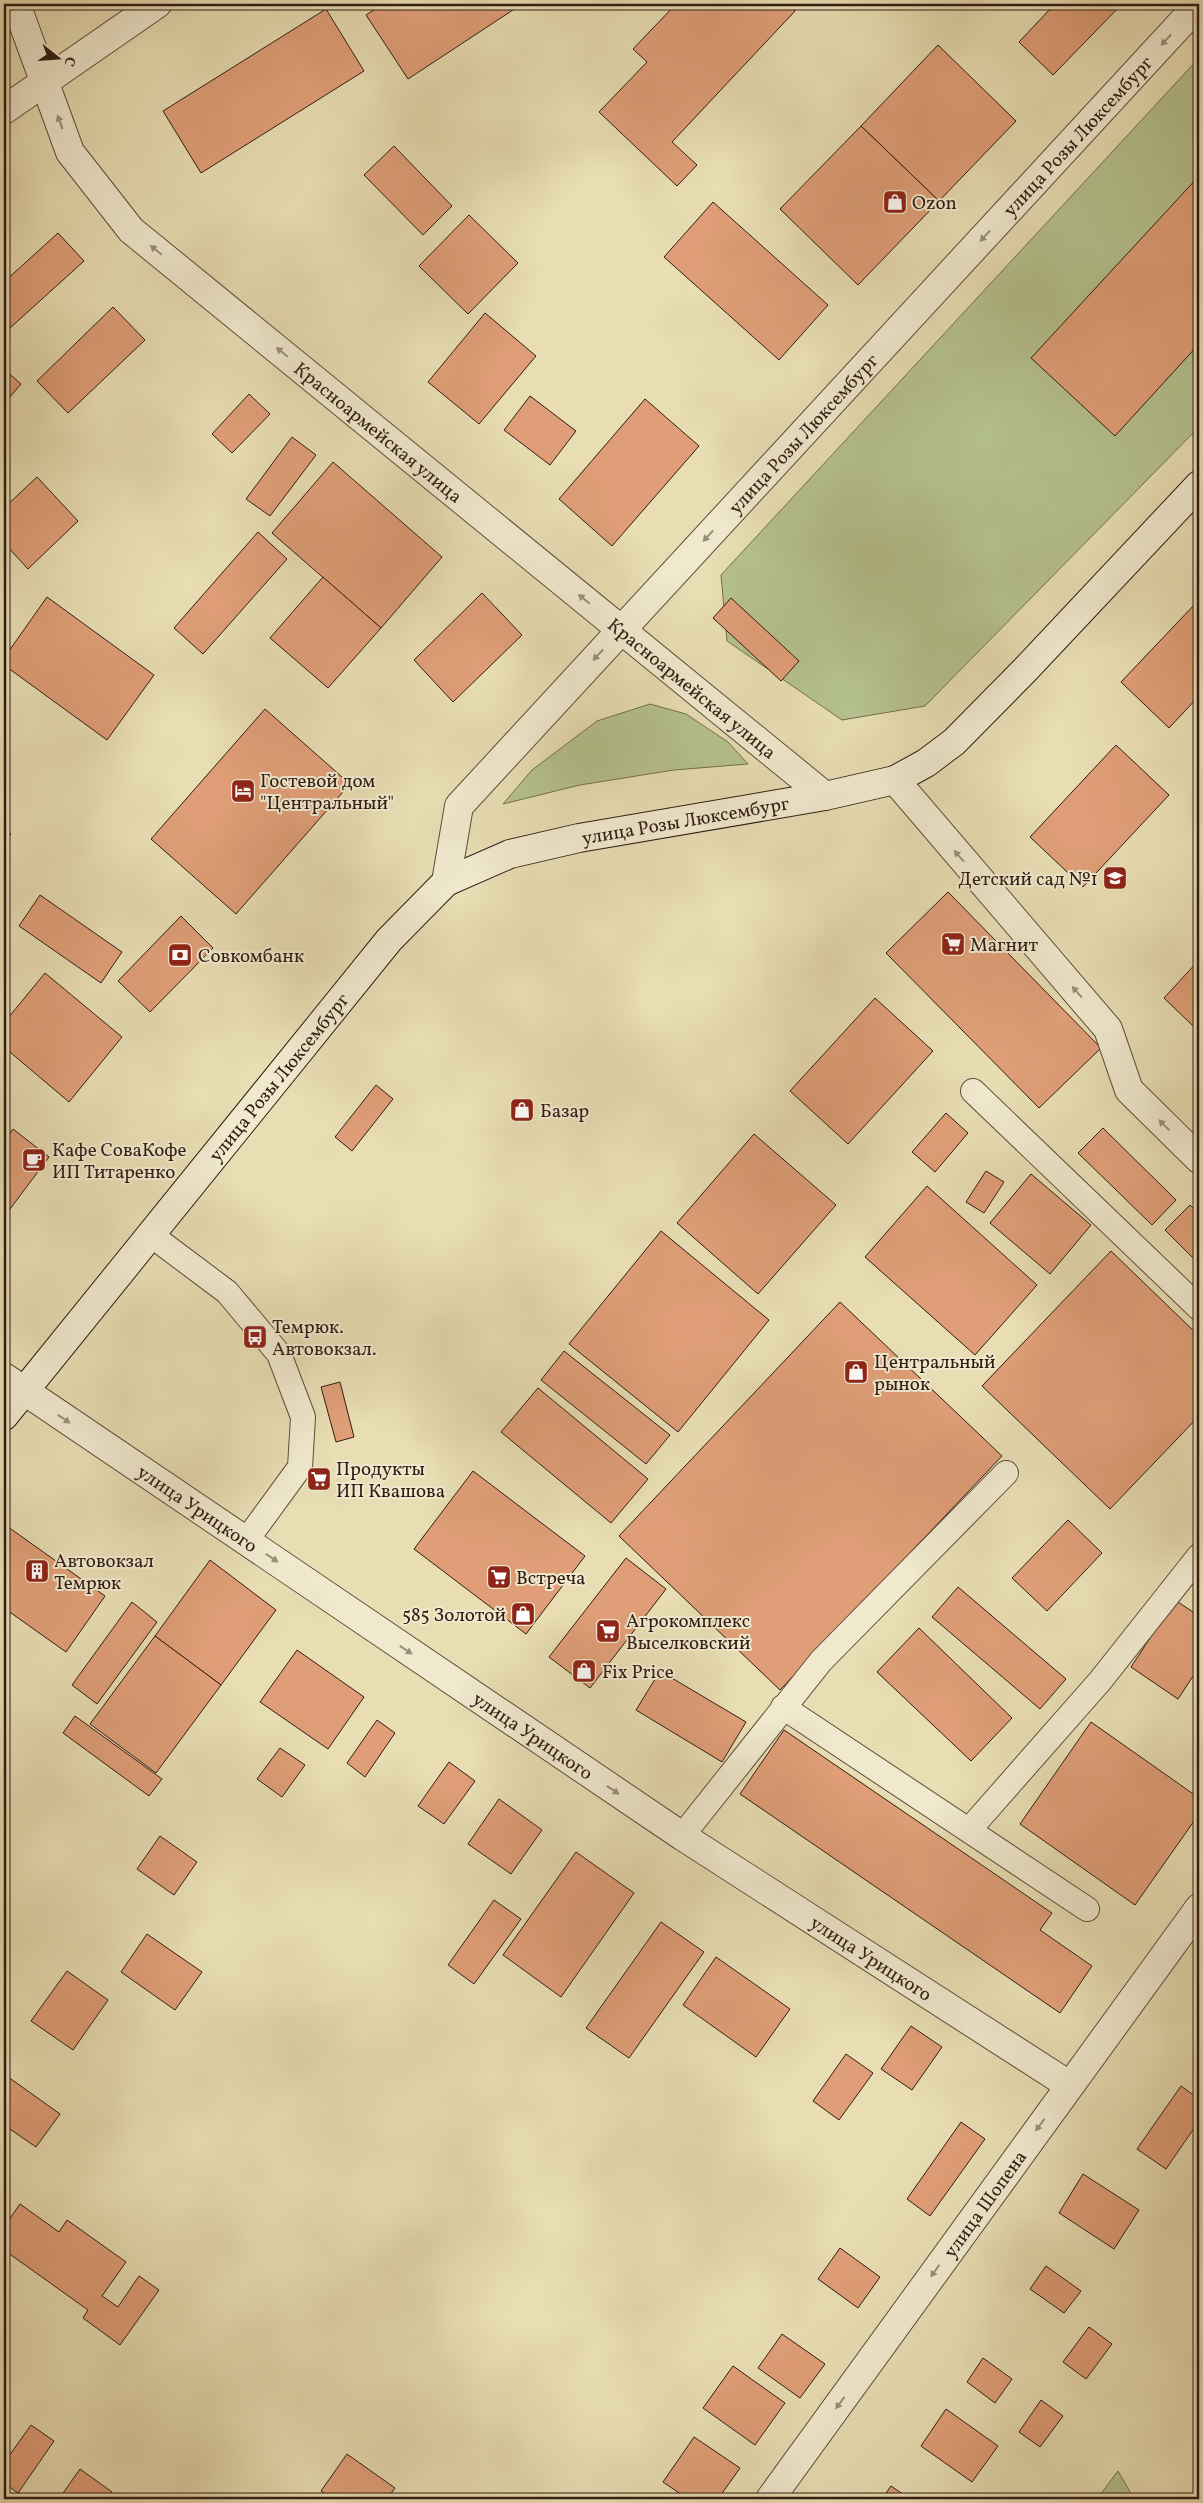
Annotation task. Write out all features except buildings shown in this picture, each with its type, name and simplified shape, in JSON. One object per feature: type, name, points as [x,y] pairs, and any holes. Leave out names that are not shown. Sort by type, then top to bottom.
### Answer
[{"type":"street","name":"Красноармейская улица","points":[[16,4],[70,152],[131,230],[825,796]]},
{"type":"street","points":[[4,110],[157,4]]},
{"type":"street","name":"улица Розы Люксембург","points":[[446,882],[459,806],[1199,4]]},
{"type":"street","name":"улица Розы Люксембург","points":[[4,1416],[14,1384],[151,1235],[389,940],[446,882],[510,854],[579,838],[825,796],[895,780],[926,763],[954,742],[1025,670],[1199,485]]},
{"type":"street","points":[[895,780],[1108,1029],[1129,1090],[1199,1159]]},
{"type":"street","name":"улица Урицкого","points":[[14,1384],[682,1836],[1069,2085]]},
{"type":"street","name":"улица Шопена","points":[[770,2499],[1199,1908]]},
{"type":"lane","points":[[973,1091],[1199,1308]]},
{"type":"lane","points":[[151,1235],[227,1292],[278,1354],[303,1417],[300,1468],[246,1541]]},
{"type":"lane","points":[[682,1836],[821,1661],[1006,1473]]},
{"type":"lane","points":[[969,1830],[1100,1681],[1199,1556]]},
{"type":"lane","points":[[783,1707],[1087,1909]]},
{"type":"green space","points":[[1199,58],[1199,427],[925,706],[842,720],[727,641],[721,575]]},
{"type":"green space","points":[[650,704],[686,714],[728,742],[748,764],[674,770],[580,785],[503,804],[532,770],[597,721]]},
{"type":"green space","points":[[1118,2471],[1134,2499],[1097,2499]]},
{"type":"place","name":"Ozon","points":[[895,202]]},
{"type":"place","name":"Гостевой дом \"Центральный\"","points":[[243,791]]},
{"type":"place","name":"Детский сад №1","points":[[1115,878]]},
{"type":"place","name":"Магнит","points":[[953,944]]},
{"type":"place","name":"Совкомбанк","points":[[180,955]]},
{"type":"place","name":"Базар","points":[[522,1110]]},
{"type":"place","name":"Кафе СоваКофе ИП Титаренко","points":[[34,1160]]},
{"type":"place","name":"Темрюк. Автовокзал.","points":[[255,1337]]},
{"type":"place","name":"Центральный рынок","points":[[856,1372]]},
{"type":"place","name":"Продукты ИП Квашова","points":[[319,1479]]},
{"type":"place","name":"Автовокзал Темрюк","points":[[37,1571]]},
{"type":"place","name":"Встреча","points":[[499,1577]]},
{"type":"place","name":"585 Золотой","points":[[523,1614]]},
{"type":"place","name":"Агрокомплекс Выселковский","points":[[608,1631]]},
{"type":"place","name":"Fix Price","points":[[584,1671]]}]
